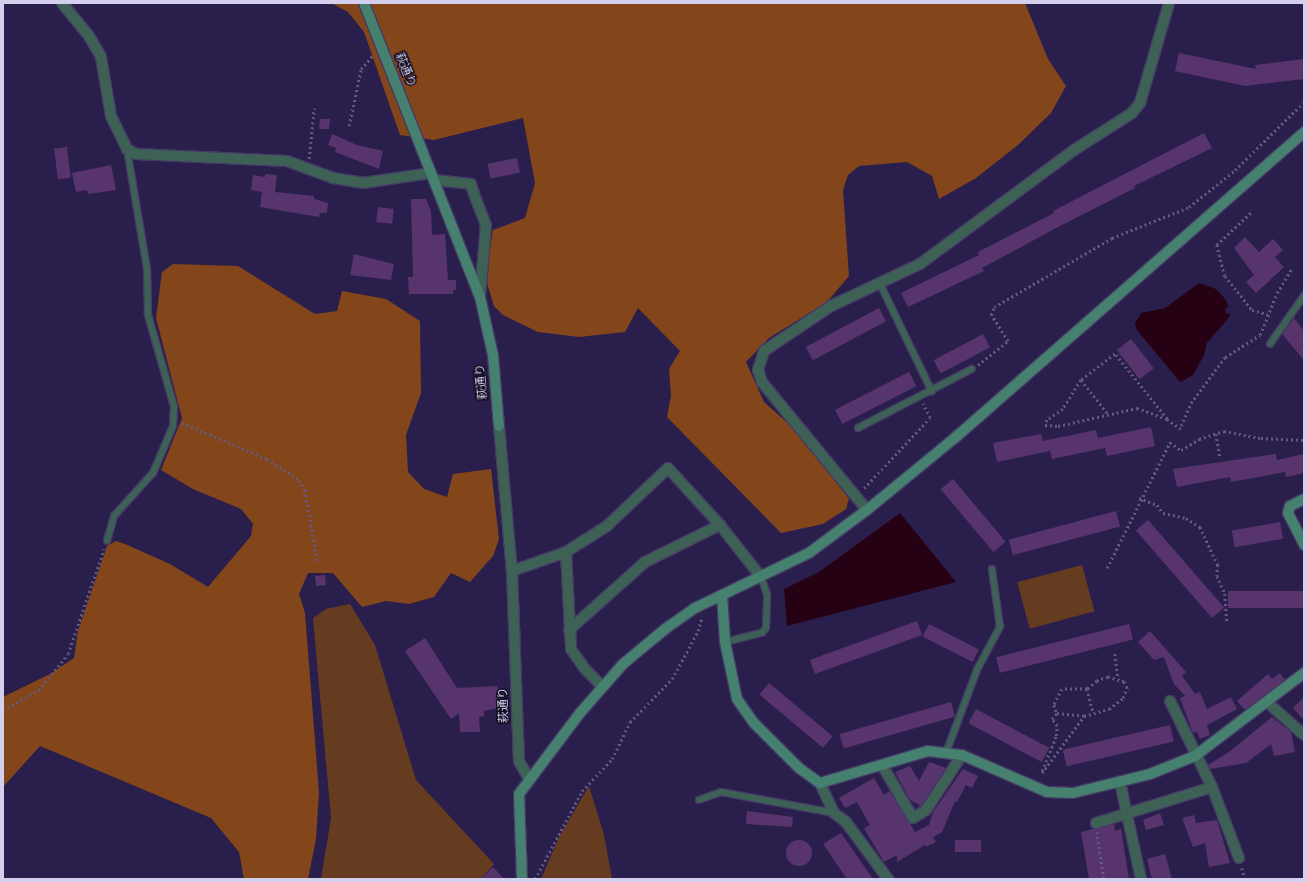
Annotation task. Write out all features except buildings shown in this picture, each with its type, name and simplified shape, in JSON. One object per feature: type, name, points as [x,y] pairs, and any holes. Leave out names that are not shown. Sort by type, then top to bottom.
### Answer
[{"type":"street","points":[[62,3],[89,36],[101,57],[111,116],[126,149],[145,157],[287,161],[334,178],[363,183],[432,176],[470,184],[486,225],[480,297]]},
{"type":"street","name":"萩通り","points":[[364,3],[480,297],[493,355],[512,571],[519,762],[529,779]]},
{"type":"street","points":[[867,510],[762,382],[758,370],[764,351],[780,338],[831,306],[881,285],[920,264],[1074,150],[1132,113],[1140,103],[1169,3]]},
{"type":"street","points":[[522,879],[519,800],[529,779],[602,686],[664,629],[722,595],[809,553],[867,510],[962,432],[1304,132]]},
{"type":"street","points":[[512,571],[566,552],[608,526],[668,468],[720,525],[761,577]]},
{"type":"street","points":[[1304,499],[1290,506],[1288,513],[1304,545]]},
{"type":"street","points":[[568,630],[645,562],[720,525]]},
{"type":"street","points":[[566,552],[568,630],[572,649],[585,669],[602,686]]},
{"type":"street","points":[[722,595],[725,642],[737,699],[759,728],[799,768],[820,783],[834,813],[846,822],[888,879]]},
{"type":"street","points":[[820,783],[928,751],[962,755],[1036,789],[1059,794],[1120,782],[1150,774],[1195,756],[1268,703],[1304,673]]},
{"type":"street","points":[[1170,701],[1195,756],[1212,787],[1239,858]]},
{"type":"street","points":[[1268,703],[1304,735]]},
{"type":"street","points":[[882,765],[912,818],[926,810],[962,755]]},
{"type":"street","points":[[1120,782],[1142,879]]},
{"type":"street","points":[[1096,823],[1212,787]]},
{"type":"lane","points":[[107,541],[117,511],[153,473],[174,420],[174,407],[148,315],[147,269],[126,149]]},
{"type":"lane","points":[[881,285],[932,391]]},
{"type":"lane","points":[[1270,344],[1304,296]]},
{"type":"lane","points":[[858,428],[920,398],[972,369]]},
{"type":"lane","points":[[946,753],[977,670],[1000,627],[992,570]]},
{"type":"lane","points":[[725,642],[762,633],[766,628],[767,595],[761,577]]},
{"type":"lane","points":[[699,800],[721,792],[834,813]]},
{"type":"path","points":[[349,126],[361,69],[381,47]]},
{"type":"path","points":[[972,369],[1008,341],[991,315],[994,307],[1112,238],[1189,207],[1235,170],[1304,102]]},
{"type":"path","points":[[309,169],[314,108]]},
{"type":"path","points":[[1251,213],[1217,245],[1225,276],[1252,310],[1267,314]]},
{"type":"path","points":[[1181,426],[1191,403],[1224,357],[1260,335],[1267,314],[1292,268]]},
{"type":"path","points":[[1167,419],[1115,354],[1081,380],[1063,409],[1047,420],[1045,425],[1058,426],[1137,408],[1167,419],[1181,426],[1183,430]]},
{"type":"path","points":[[1081,380],[1108,414]]},
{"type":"path","points":[[864,488],[930,418],[920,398]]},
{"type":"path","points":[[174,420],[267,459],[299,480],[305,490],[318,562]]},
{"type":"path","points":[[1107,568],[1139,498],[1170,442],[1181,450],[1216,434],[1238,432],[1261,438],[1304,440]]},
{"type":"path","points":[[1216,434],[1220,456]]},
{"type":"path","points":[[1139,498],[1157,505],[1163,513],[1186,518],[1200,527],[1218,565],[1217,576],[1225,594],[1227,624]]},
{"type":"path","points":[[3,710],[39,690],[68,654],[107,541]]},
{"type":"path","points":[[535,879],[582,790],[612,759],[630,722],[660,694],[675,674],[698,631],[704,612]]},
{"type":"path","points":[[1042,773],[1084,716],[1093,711],[1109,709],[1123,698],[1127,688],[1118,678],[1114,654]]},
{"type":"path","points":[[1057,713],[1054,705],[1062,689],[1087,689],[1096,681],[1118,678]]},
{"type":"path","points":[[1087,689],[1093,711]]},
{"type":"path","points":[[1057,713],[1084,716]]},
{"type":"path","points":[[1036,789],[1056,736],[1057,726],[1052,718],[1057,713]]},
{"type":"path","points":[[1096,823],[1104,879]]},
{"type":"shaded area","points":[[331,3],[1025,3],[1048,59],[1066,86],[1051,113],[1018,145],[976,178],[939,199],[932,176],[907,162],[859,166],[848,175],[843,190],[849,276],[827,302],[769,338],[746,362],[764,402],[799,433],[849,499],[846,509],[823,524],[781,533],[667,417],[671,396],[669,369],[680,351],[638,308],[625,332],[579,337],[538,332],[503,315],[494,306],[485,277],[493,230],[525,218],[535,183],[523,118],[434,140],[400,135],[364,32],[348,12]]},
{"type":"shaded area","points":[[173,264],[238,266],[315,314],[337,311],[342,291],[386,299],[420,321],[421,393],[406,435],[408,472],[424,489],[447,497],[453,474],[491,469],[499,539],[493,556],[470,582],[451,573],[434,597],[409,604],[386,601],[362,607],[333,573],[308,573],[299,594],[305,613],[319,792],[316,839],[308,879],[244,879],[239,852],[211,818],[40,746],[3,787],[3,697],[50,674],[74,658],[78,631],[107,546],[116,541],[125,544],[170,564],[208,587],[251,536],[253,524],[241,509],[193,489],[161,470],[182,418],[156,318],[162,272]]},
{"type":"shaded area","points":[[1199,283],[1216,289],[1226,300],[1229,307],[1225,308],[1226,313],[1231,315],[1207,343],[1204,355],[1193,375],[1180,382],[1136,329],[1135,323],[1141,313],[1165,308]]},
{"type":"shaded area","points":[[900,513],[956,582],[787,626],[784,589],[819,572]]},
{"type":"shaded area","points":[[1082,565],[1094,611],[1030,629],[1017,582]]},
{"type":"shaded area","points":[[350,604],[375,645],[416,780],[494,864],[481,879],[321,879],[331,818],[313,618],[326,609]]},
{"type":"shaded area","points":[[589,786],[604,835],[612,879],[541,879],[559,837]]}]
